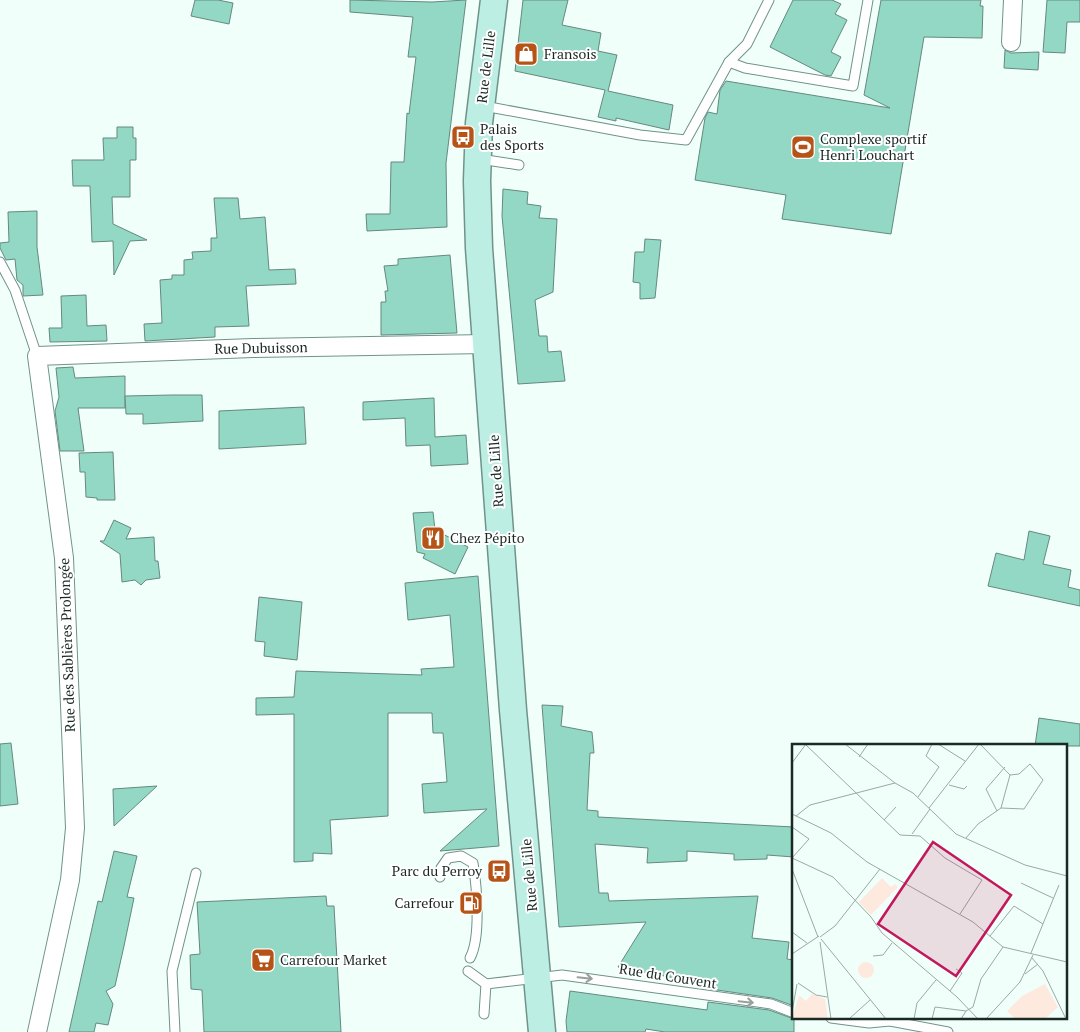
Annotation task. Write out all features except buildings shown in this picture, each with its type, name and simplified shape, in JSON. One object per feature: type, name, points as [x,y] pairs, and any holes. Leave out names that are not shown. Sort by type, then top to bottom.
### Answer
[{"type":"main road","name":"Rue de Lille","points":[[494,0],[481,105],[477,159],[479,248],[513,710],[542,1032]]},
{"type":"street","points":[[1011,42],[1013,0]]},
{"type":"street","name":"Rue Dubuisson","points":[[37,356],[244,348],[486,344]]},
{"type":"street","name":"Rue des Sablières Prolongée","points":[[37,356],[64,558],[75,828],[70,880],[37,1032]]},
{"type":"lane","points":[[481,105],[640,135],[686,140],[729,62],[747,44],[769,0]]},
{"type":"lane","points":[[729,62],[746,68],[853,86],[868,0]]},
{"type":"lane","points":[[477,159],[519,165]]},
{"type":"lane","name":"Rue des Sablières Prolongée","points":[[0,262],[15,290],[37,356]]},
{"type":"lane","points":[[440,877],[441,868],[448,858],[461,856],[474,863],[478,893],[474,950],[470,958]]},
{"type":"lane","points":[[176,1032],[172,971],[196,873]]},
{"type":"lane","points":[[468,971],[486,984],[484,1014]]},
{"type":"lane","name":"Rue du Couvent","points":[[486,984],[562,976],[604,980],[772,1004],[792,1012]]},
{"type":"lane","points":[[846,1020],[868,1023],[890,1020],[948,1032]]},
{"type":"place","name":"Fransois","points":[[526,54]]},
{"type":"place","name":"Palais des Sports","points":[[463,137]]},
{"type":"place","name":"Complexe sportif Henri Louchart","points":[[803,147]]},
{"type":"place","name":"Chez Pépito","points":[[433,538]]},
{"type":"place","name":"Parc du Perroy","points":[[499,871]]},
{"type":"place","name":"Carrefour","points":[[471,903]]},
{"type":"place","name":"Carrefour Market","points":[[263,960]]}]
